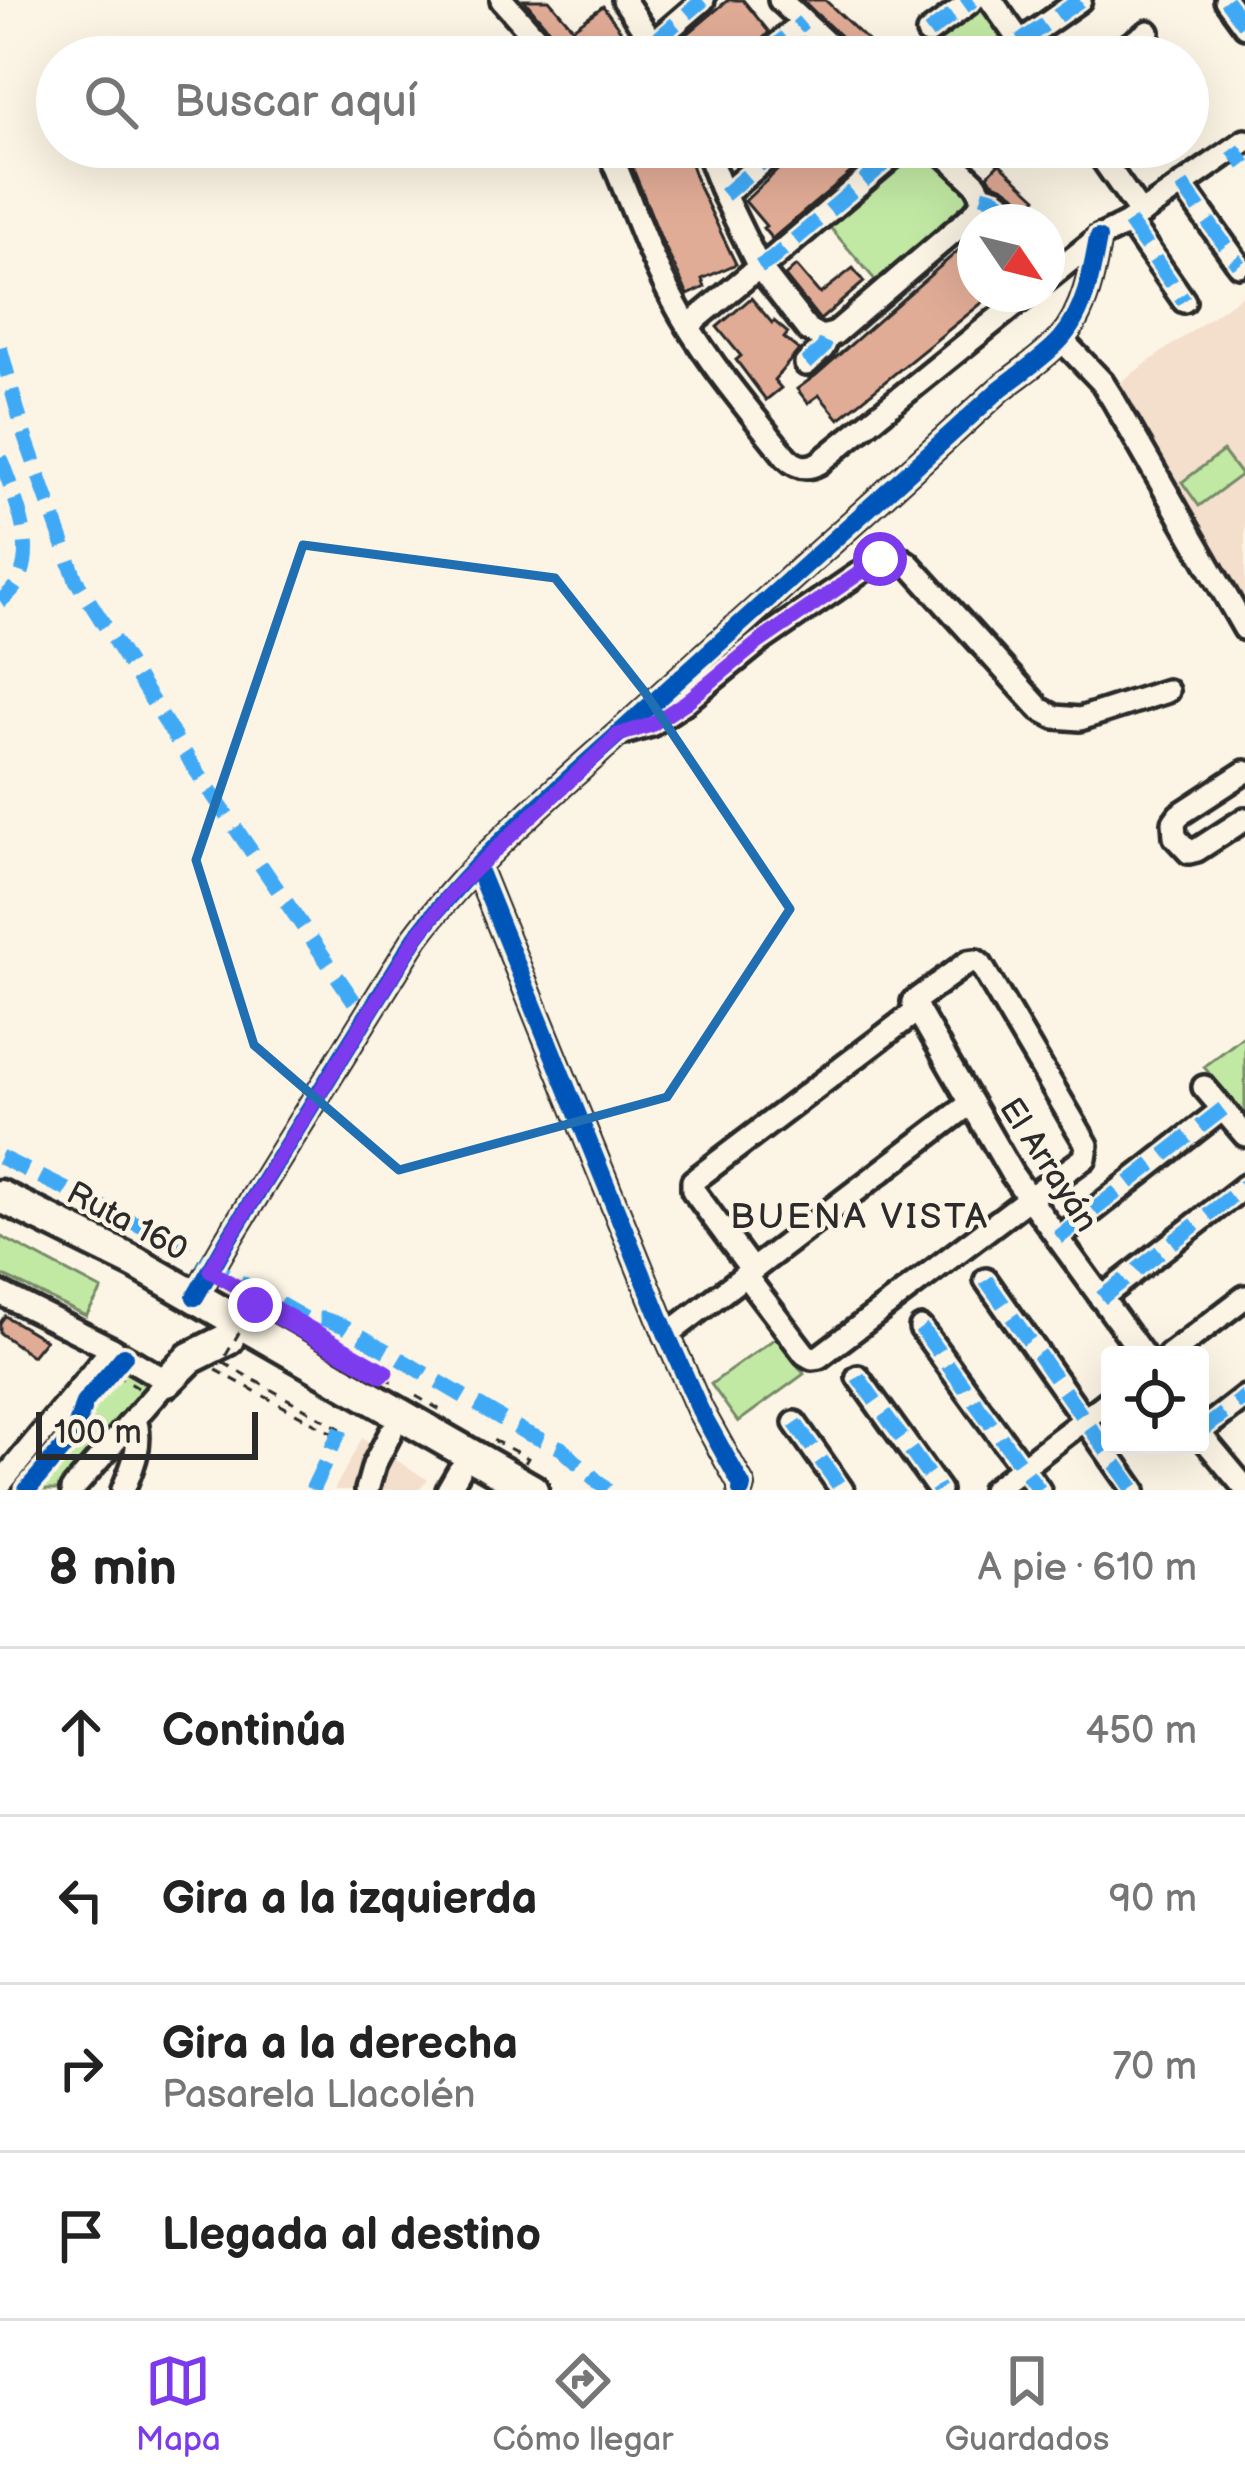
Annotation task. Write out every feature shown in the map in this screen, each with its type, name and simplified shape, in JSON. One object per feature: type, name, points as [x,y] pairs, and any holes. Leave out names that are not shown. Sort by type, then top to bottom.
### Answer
[{"type":"highway","name":"Ruta 160","points":[[0,1196],[97,1243],[202,1284],[532,1490]]},
{"type":"highway","name":"Ruta 160","points":[[0,1217],[112,1274],[391,1432],[453,1480],[492,1490]]},
{"type":"highway","points":[[167,1381],[190,1358],[228,1340]]},
{"type":"street","points":[[502,0],[534,36]]},
{"type":"street","points":[[624,0],[648,36]]},
{"type":"street","points":[[671,36],[703,0]]},
{"type":"street","points":[[780,0],[818,36]]},
{"type":"street","points":[[928,33],[973,0]]},
{"type":"street","points":[[991,0],[1017,36]]},
{"type":"street","points":[[1040,36],[1080,0]]},
{"type":"street","points":[[1226,0],[1245,26]]},
{"type":"street","points":[[787,36],[803,22]]},
{"type":"street","points":[[1142,36],[1148,32]]},
{"type":"street","points":[[1065,265],[1098,238],[1241,152]]},
{"type":"street","points":[[616,168],[661,277],[688,326],[786,457],[803,467],[819,463],[1006,312]]},
{"type":"street","points":[[713,168],[759,267],[805,327],[824,337]]},
{"type":"street","points":[[724,195],[756,168]]},
{"type":"street","points":[[688,326],[879,168]]},
{"type":"street","points":[[806,364],[823,348],[824,337],[974,214],[982,195],[959,168]]},
{"type":"street","points":[[1106,168],[1184,301]]},
{"type":"street","points":[[1182,185],[1239,265]]},
{"type":"street","points":[[982,195],[1002,204]]},
{"type":"street","points":[[202,1284],[416,938],[452,892],[618,735],[1061,339],[1075,319],[1091,277],[1098,238]]},
{"type":"street","points":[[1061,339],[1102,382],[1245,628]]},
{"type":"street","points":[[618,735],[651,725],[759,642],[894,554],[908,563],[1040,709],[1054,717],[1080,719],[1167,691]]},
{"type":"street","points":[[1245,772],[1179,815],[1174,837],[1189,852],[1197,850],[1245,819]]},
{"type":"street","points":[[477,867],[667,1335],[743,1489]]},
{"type":"street","points":[[971,961],[979,962],[993,984],[1088,1149],[1082,1162],[1029,1198],[819,1358],[812,1358],[693,1190],[693,1181],[971,961]]},
{"type":"street","name":"El Arrayán","points":[[916,1006],[1012,1174],[1136,1346]]},
{"type":"street","points":[[1204,1087],[1245,1135]]},
{"type":"street","points":[[667,1335],[971,1102]]},
{"type":"street","points":[[1058,1238],[1223,1109]]},
{"type":"street","points":[[1101,1298],[1245,1186]]},
{"type":"street","points":[[986,1280],[1134,1490]]},
{"type":"street","points":[[0,1293],[167,1381],[72,1490]]},
{"type":"street","points":[[1181,1346],[1245,1297]]},
{"type":"street","points":[[921,1328],[1039,1490]]},
{"type":"street","points":[[0,1484],[118,1353]]},
{"type":"street","points":[[858,1377],[939,1490]]},
{"type":"street","points":[[1209,1426],[1245,1397]]},
{"type":"street","points":[[993,1490],[1101,1407]]},
{"type":"street","points":[[123,1490],[140,1438],[135,1418]]},
{"type":"street","points":[[795,1423],[842,1490]]},
{"type":"street","points":[[367,1490],[391,1432]]},
{"type":"street","points":[[1209,1444],[1244,1489]]},
{"type":"path","points":[[202,1284],[386,1372],[382,1376],[255,1305],[223,1362],[341,1429]]},
{"type":"path","points":[[98,1387],[118,1353]]},
{"type":"highlighted area","points":[[303,545],[555,578],[644,691],[790,909],[667,1097],[399,1170],[254,1045],[196,860]]},
{"type":"shaded area","points":[[1245,293],[1245,613],[1119,396],[1123,380]]},
{"type":"shaded area","points":[[362,1438],[428,1480],[418,1490],[334,1490]]},
{"type":"green space","points":[[979,6],[1001,36],[938,36]]},
{"type":"green space","points":[[894,168],[944,168],[969,192],[968,201],[957,204],[957,211],[876,281],[828,225]]},
{"type":"green space","points":[[1223,451],[1241,475],[1199,506],[1182,482]]},
{"type":"green space","points":[[1245,1035],[1245,1117],[1204,1067]]},
{"type":"green space","points":[[0,1236],[102,1290],[86,1316],[0,1274]]},
{"type":"green space","points":[[777,1337],[804,1374],[738,1422],[711,1384]]},
{"type":"green space","points":[[119,1365],[151,1381],[152,1389],[64,1490],[6,1490],[110,1367]]},
{"type":"building","points":[[524,0],[549,0],[573,28],[603,6],[624,36],[554,36]]},
{"type":"building","points":[[728,0],[743,0],[769,32],[765,36],[685,36]]},
{"type":"building","points":[[802,0],[825,0],[863,36],[840,36]]},
{"type":"building","points":[[633,168],[692,168],[736,264],[702,279],[705,287],[688,295]]},
{"type":"building","points":[[780,168],[856,168],[772,239],[745,201]]},
{"type":"building","points":[[994,168],[1004,168],[1037,198],[1031,204],[1021,204],[988,175]]},
{"type":"building","points":[[957,252],[957,312],[971,312],[839,419],[819,395],[808,403],[797,389]]},
{"type":"building","points":[[796,266],[820,294],[853,268],[864,282],[820,320],[785,276]]},
{"type":"building","points":[[751,298],[799,350],[774,380],[781,388],[766,400],[736,360],[741,356],[717,327]]},
{"type":"building","points":[[5,1316],[45,1340],[32,1356],[0,1333]]},
{"type":"marked path","points":[[661,36],[703,0]]},
{"type":"marked path","points":[[928,33],[973,0]]},
{"type":"marked path","points":[[1029,36],[1080,0]]},
{"type":"marked path","points":[[1226,0],[1245,26]]},
{"type":"marked path","points":[[787,36],[803,22]]},
{"type":"marked path","points":[[1142,36],[1148,32]]},
{"type":"marked path","points":[[1233,149],[1245,165]]},
{"type":"marked path","points":[[724,195],[756,168]]},
{"type":"marked path","points":[[759,267],[879,168]]},
{"type":"marked path","points":[[1182,185],[1239,265]]},
{"type":"marked path","points":[[982,195],[1002,204]]},
{"type":"marked path","points":[[1129,222],[1184,301]]},
{"type":"marked path","points":[[806,364],[828,337]]},
{"type":"marked path","points":[[0,347],[24,434],[76,580],[193,766],[367,1020]]},
{"type":"marked path","points":[[0,457],[20,513],[25,552],[15,587],[0,601]]},
{"type":"marked path","points":[[1058,1238],[1223,1109]]},
{"type":"marked path","points":[[0,1157],[143,1227],[306,1319],[344,1326],[526,1433],[561,1448],[607,1490]]},
{"type":"marked path","points":[[1101,1298],[1245,1186]]},
{"type":"marked path","points":[[986,1280],[1134,1490]]},
{"type":"marked path","points":[[921,1328],[1039,1490]]},
{"type":"marked path","points":[[858,1377],[939,1490]]},
{"type":"marked path","points":[[1209,1425],[1245,1397]]},
{"type":"marked path","points":[[795,1423],[842,1490]]},
{"type":"marked path","points":[[312,1490],[341,1429]]},
{"type":"cycle path","points":[[195,1297],[416,937],[440,907],[548,797],[1000,389],[1054,346],[1082,304],[1098,238]]},
{"type":"cycle path","points":[[477,867],[667,1335],[741,1490]]},
{"type":"cycle path","points":[[27,1490],[74,1435],[84,1403],[124,1356]]},
{"type":"district","name":"BUENA VISTA","points":[[860,1215]]},
{"type":"route","points":[[255,1305],[382,1376],[386,1372],[210,1271],[229,1238],[416,938],[452,892],[618,735],[651,725],[686,702],[759,642],[880,559]]}]
